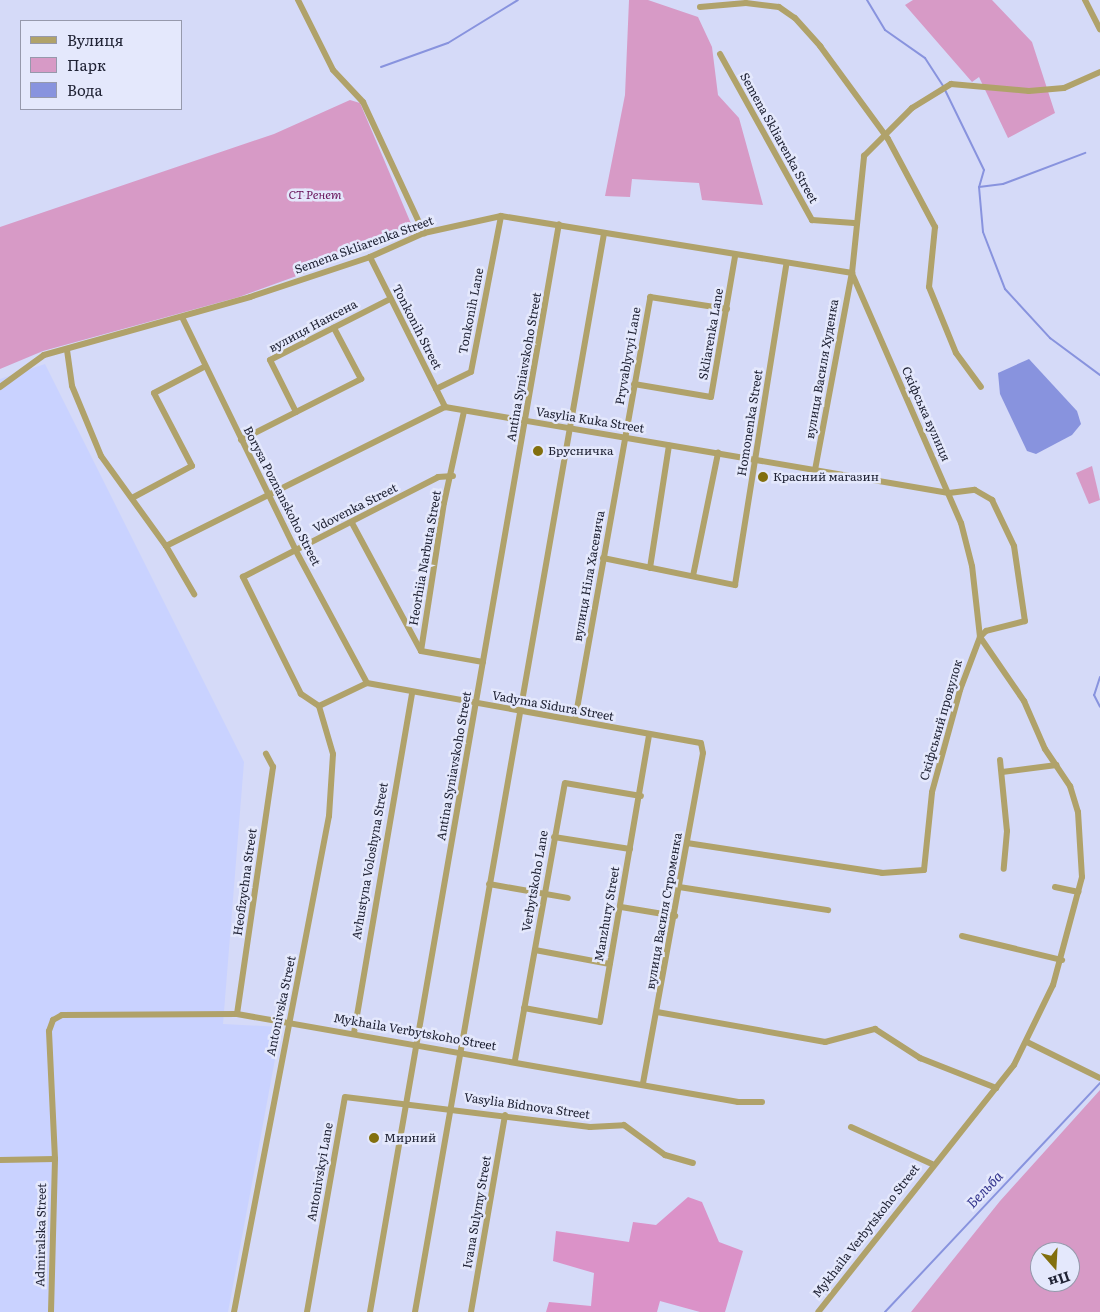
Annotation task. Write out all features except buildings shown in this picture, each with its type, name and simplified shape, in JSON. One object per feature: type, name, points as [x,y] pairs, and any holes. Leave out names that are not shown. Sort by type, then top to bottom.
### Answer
[{"type":"street","points":[[298,0],[333,70],[363,102],[424,233]]},
{"type":"street","points":[[1085,0],[1100,29]]},
{"type":"street","points":[[700,7],[746,2],[789,13],[820,46],[894,150],[935,227],[929,287],[956,352],[980,387]]},
{"type":"street","name":"Semena Skliarenka Street","points":[[720,54],[812,220],[854,222]]},
{"type":"street","name":"Скіфська вулиця","points":[[949,493],[852,273],[854,222],[864,156],[882,135],[926,98],[951,84],[1028,91],[1064,88],[1100,72]]},
{"type":"street","name":"Semena Skliarenka Street","points":[[0,387],[44,355],[182,317],[370,258],[424,233],[501,216],[559,224],[604,234],[786,266],[852,273]]},
{"type":"street","name":"Tonkonih Lane","points":[[436,389],[471,372],[501,216]]},
{"type":"street","name":"Antina Syniavskoho Street","points":[[370,1312],[483,662],[527,421],[559,224]]},
{"type":"street","points":[[414,1312],[463,1053],[460,1046],[604,234]]},
{"type":"street","name":"Skliarenka Lane","points":[[634,384],[712,397],[735,256]]},
{"type":"street","name":"Tonkonih Street","points":[[370,258],[445,407]]},
{"type":"street","name":"Homonenka Street","points":[[693,576],[735,585],[786,266]]},
{"type":"street","name":"вулиця Василя Худенка","points":[[815,470],[852,273]]},
{"type":"street","name":"Pryvablyvyi Lane","points":[[625,436],[650,297],[727,309]]},
{"type":"street","name":"вулиця Нансена","points":[[296,412],[270,360],[390,299]]},
{"type":"street","name":"Borysa Poznanskoho Street","points":[[182,317],[204,368],[296,551],[367,683]]},
{"type":"street","points":[[241,440],[361,379],[334,328]]},
{"type":"street","points":[[67,350],[72,386],[101,456],[166,546],[194,594]]},
{"type":"street","points":[[132,498],[192,466],[154,393],[204,368]]},
{"type":"street","points":[[166,546],[445,407]]},
{"type":"street","name":"Vasylia Kuka Street","points":[[445,407],[464,412],[625,436],[949,493]]},
{"type":"street","name":"Heorhiia Narbuta Street","points":[[421,651],[444,504],[453,476],[464,412]]},
{"type":"street","name":"вулиця Ніла Хасевича","points":[[575,720],[625,436]]},
{"type":"street","points":[[650,568],[669,445]]},
{"type":"street","points":[[603,558],[693,576],[718,453]]},
{"type":"street","name":"Vdovenka Street","points":[[319,706],[301,694],[243,577],[352,523],[438,477],[453,476]]},
{"type":"street","points":[[949,493],[985,493],[1014,546],[1025,621],[986,631],[980,637]]},
{"type":"street","name":"Скіфський провулок","points":[[687,843],[882,873],[924,870],[932,792],[960,690],[980,637],[972,566],[949,493]]},
{"type":"street","points":[[352,523],[421,651],[483,662]]},
{"type":"street","name":"Mykhaila Verbytskoho Street","points":[[818,1312],[932,1164],[996,1088],[1027,1042],[1062,960],[1082,878],[1078,812],[1070,786],[1057,764],[1045,749],[1024,701],[980,637]]},
{"type":"street","points":[[319,706],[367,683]]},
{"type":"street","name":"Vadyma Sidura Street","points":[[367,683],[412,693],[701,743]]},
{"type":"street","name":"Avhustyna Voloshyna Street","points":[[354,1034],[412,693]]},
{"type":"street","name":"Antonivska Street","points":[[234,1312],[287,1022],[329,816],[333,754],[319,706]]},
{"type":"street","name":"Manzhury Street","points":[[524,1008],[600,1022],[641,796],[649,734]]},
{"type":"street","name":"вулиця Василя Строменка","points":[[643,1084],[675,916],[703,753],[701,743]]},
{"type":"street","name":"Heofizychna Street","points":[[237,1014],[273,767],[266,754]]},
{"type":"street","points":[[1000,760],[1007,830],[1004,869]]},
{"type":"street","points":[[1002,772],[1057,764]]},
{"type":"street","name":"Verbytskoho Lane","points":[[516,1060],[543,894],[564,783],[641,796]]},
{"type":"street","points":[[554,837],[630,849]]},
{"type":"street","points":[[489,884],[568,898]]},
{"type":"street","points":[[679,887],[828,910]]},
{"type":"street","points":[[1055,887],[1078,892]]},
{"type":"street","points":[[621,907],[675,916]]},
{"type":"street","points":[[962,936],[1062,960]]},
{"type":"street","points":[[535,950],[610,964]]},
{"type":"street","points":[[657,1012],[825,1042],[876,1029],[920,1058],[996,1088]]},
{"type":"street","name":"Mykhaila Verbytskoho Street","points":[[62,1015],[237,1014],[463,1053],[516,1060],[738,1102],[762,1102]]},
{"type":"street","name":"Admiralska Street","points":[[51,1312],[54,1159],[49,1031],[53,1020],[62,1015]]},
{"type":"street","points":[[1027,1042],[1092,1070],[1100,1078]]},
{"type":"street","name":"Antonivskyi Lane","points":[[307,1312],[345,1097],[406,1107]]},
{"type":"street","name":"Vasylia Bidnova Street","points":[[406,1107],[453,1107],[590,1127],[624,1125],[665,1155],[693,1163]]},
{"type":"street","name":"Ivana Sulymy Street","points":[[471,1312],[505,1115]]},
{"type":"street","name":"Mykhaila Verbytskoho Street","points":[[851,1127],[900,1145],[932,1164]]},
{"type":"street","points":[[0,1160],[54,1159]]},
{"type":"shaded area","points":[[45,364],[244,762],[223,1024],[281,1027],[228,1312],[0,1312],[0,379]]},
{"type":"shaded area","points":[[688,1197],[702,1202],[719,1242],[743,1251],[725,1312],[700,1312],[660,1301],[657,1312],[546,1312],[549,1302],[591,1306],[594,1273],[553,1261],[556,1231],[629,1242],[633,1222],[656,1225]]},
{"type":"green space","points":[[629,0],[648,0],[698,17],[712,47],[718,95],[739,118],[763,205],[702,200],[699,183],[632,179],[630,197],[605,196],[625,95]]},
{"type":"green space","points":[[913,0],[992,0],[1032,42],[1055,113],[1008,138],[979,77],[972,82],[905,5]]},
{"type":"green space","name":"СТ Ренет","points":[[350,100],[360,103],[415,233],[239,297],[43,351],[0,369],[0,227],[274,134]]},
{"type":"green space","points":[[1092,466],[1100,500],[1089,504],[1076,473]]},
{"type":"green space","points":[[1100,1090],[1100,1312],[911,1312],[1000,1201]]},
{"type":"water","points":[[1029,359],[1077,411],[1081,424],[1072,435],[1036,454],[1027,451],[1000,394],[998,373]]},
{"type":"waterway","points":[[381,67],[448,43],[518,0]]},
{"type":"waterway","points":[[867,0],[885,30],[925,58],[943,86]]},
{"type":"waterway","points":[[945,90],[984,170],[979,187],[983,232],[1005,289],[1050,338],[1100,375]]},
{"type":"waterway","points":[[979,187],[1003,184],[1085,153]]},
{"type":"waterway","name":"Бельба","points":[[1100,677],[1094,695],[1100,707]]},
{"type":"waterway","name":"Бельба","points":[[885,1312],[1100,1083]]},
{"type":"place","name":"Брусничка","points":[[538,451]]},
{"type":"place","name":"Красний магазин","points":[[763,477]]},
{"type":"place","name":"Мирний","points":[[374,1138]]}]
